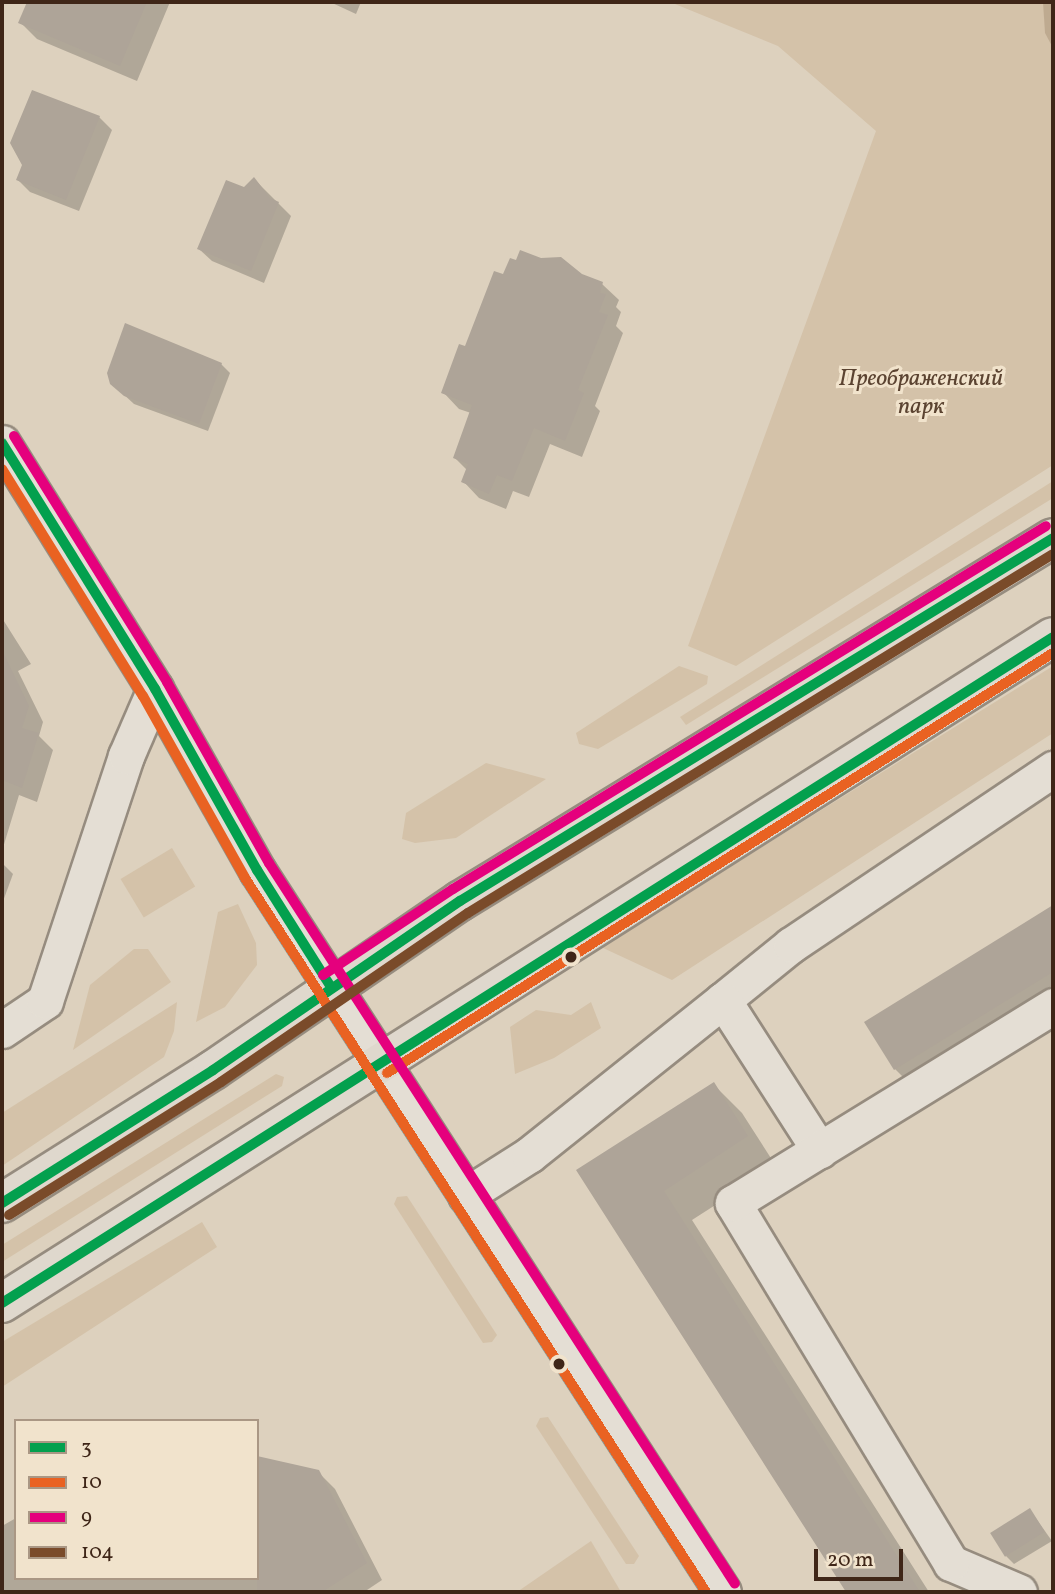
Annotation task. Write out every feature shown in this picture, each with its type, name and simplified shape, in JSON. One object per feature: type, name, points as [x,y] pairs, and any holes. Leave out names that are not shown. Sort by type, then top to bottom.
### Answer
[{"type":"main road","points":[[2,1203],[213,1070],[460,901],[1053,538]]},
{"type":"main road","points":[[2,1303],[1053,637]]},
{"type":"street","points":[[2,443],[155,689],[257,870],[723,1592]]},
{"type":"street","points":[[2,1030],[45,1001],[126,756],[155,689]]},
{"type":"street","points":[[466,1195],[529,1155],[791,945],[1053,769]]},
{"type":"street","points":[[723,1000],[820,1151]]},
{"type":"street","points":[[1019,1592],[951,1563],[733,1203],[1053,1006]]},
{"type":"green space","name":"Преображенский парк","points":[[670,2],[1053,2],[1053,465],[736,666],[688,646],[876,131],[778,46]]},
{"type":"green space","points":[[1053,481],[1053,498],[686,725],[680,717]]},
{"type":"green space","points":[[679,666],[708,676],[707,684],[598,749],[579,744],[576,733]]},
{"type":"green space","points":[[1053,666],[1053,733],[672,980],[601,947]]},
{"type":"green space","points":[[486,763],[546,779],[456,838],[415,843],[402,839],[406,813]]},
{"type":"green space","points":[[172,848],[195,887],[144,917],[121,879]]},
{"type":"green space","points":[[238,904],[256,943],[257,965],[225,1007],[196,1022],[218,912]]},
{"type":"green space","points":[[134,949],[148,949],[171,982],[73,1050],[90,985]]},
{"type":"green space","points":[[177,1002],[174,1031],[164,1057],[2,1166],[2,1113]]},
{"type":"green space","points":[[591,1002],[601,1028],[554,1058],[515,1074],[510,1027],[536,1010],[571,1015]]},
{"type":"green space","points":[[276,1074],[284,1077],[282,1086],[2,1262],[2,1245]]},
{"type":"green space","points":[[407,1196],[497,1335],[492,1342],[483,1343],[394,1204],[397,1197]]},
{"type":"green space","points":[[202,1222],[217,1247],[2,1387],[2,1342]]},
{"type":"green space","points":[[548,1417],[639,1556],[634,1564],[626,1564],[536,1426],[540,1418]]},
{"type":"green space","points":[[591,1541],[621,1592],[517,1592]]},
{"type":"shaded area","points":[[1043,2],[1053,2],[1053,48],[1045,33]]},
{"type":"building","points":[[27,2],[147,2],[120,66],[18,23]]},
{"type":"building","points":[[32,90],[100,116],[66,200],[16,180],[22,165],[10,143]]},
{"type":"building","points":[[254,177],[270,198],[279,202],[251,271],[197,249],[226,180],[244,187]]},
{"type":"building","points":[[520,250],[541,258],[561,257],[582,274],[603,282],[600,293],[606,294],[599,312],[608,315],[578,390],[584,393],[565,441],[534,428],[512,481],[497,475],[489,494],[461,482],[468,464],[453,458],[472,405],[441,393],[459,344],[465,346],[494,271],[503,274],[510,258],[516,260]]},
{"type":"building","points":[[125,323],[222,363],[199,424],[124,396],[110,384],[107,373]]},
{"type":"building","points":[[2,650],[29,706],[22,728],[39,733],[22,788],[2,780]]},
{"type":"building","points":[[1053,905],[1053,972],[894,1070],[864,1022]]},
{"type":"building","points":[[714,1082],[748,1136],[664,1191],[920,1592],[846,1592],[576,1170]]},
{"type":"building","points":[[259,1456],[319,1470],[367,1563],[322,1592],[257,1592]]},
{"type":"building","points":[[1030,1508],[1045,1532],[1005,1557],[990,1533]]},
{"type":"transit line","name":"9","points":[[14,436],[167,682],[269,863],[735,1584]]},
{"type":"transit line","name":"3","points":[[2,443],[155,689],[257,870],[331,987]]},
{"type":"transit line","name":"10","points":[[2,469],[143,696],[245,878],[706,1592]]},
{"type":"transit line","name":"9","points":[[323,975],[453,889],[1046,526]]},
{"type":"transit line","name":"3","points":[[2,1203],[213,1070],[460,901],[1053,538]]},
{"type":"transit line","name":"104","points":[[9,1215],[221,1082],[468,913],[1053,554]]},
{"type":"transit line","name":"3","points":[[2,1303],[1053,637]]},
{"type":"transit line","name":"10","points":[[387,1073],[1053,653]]}]
